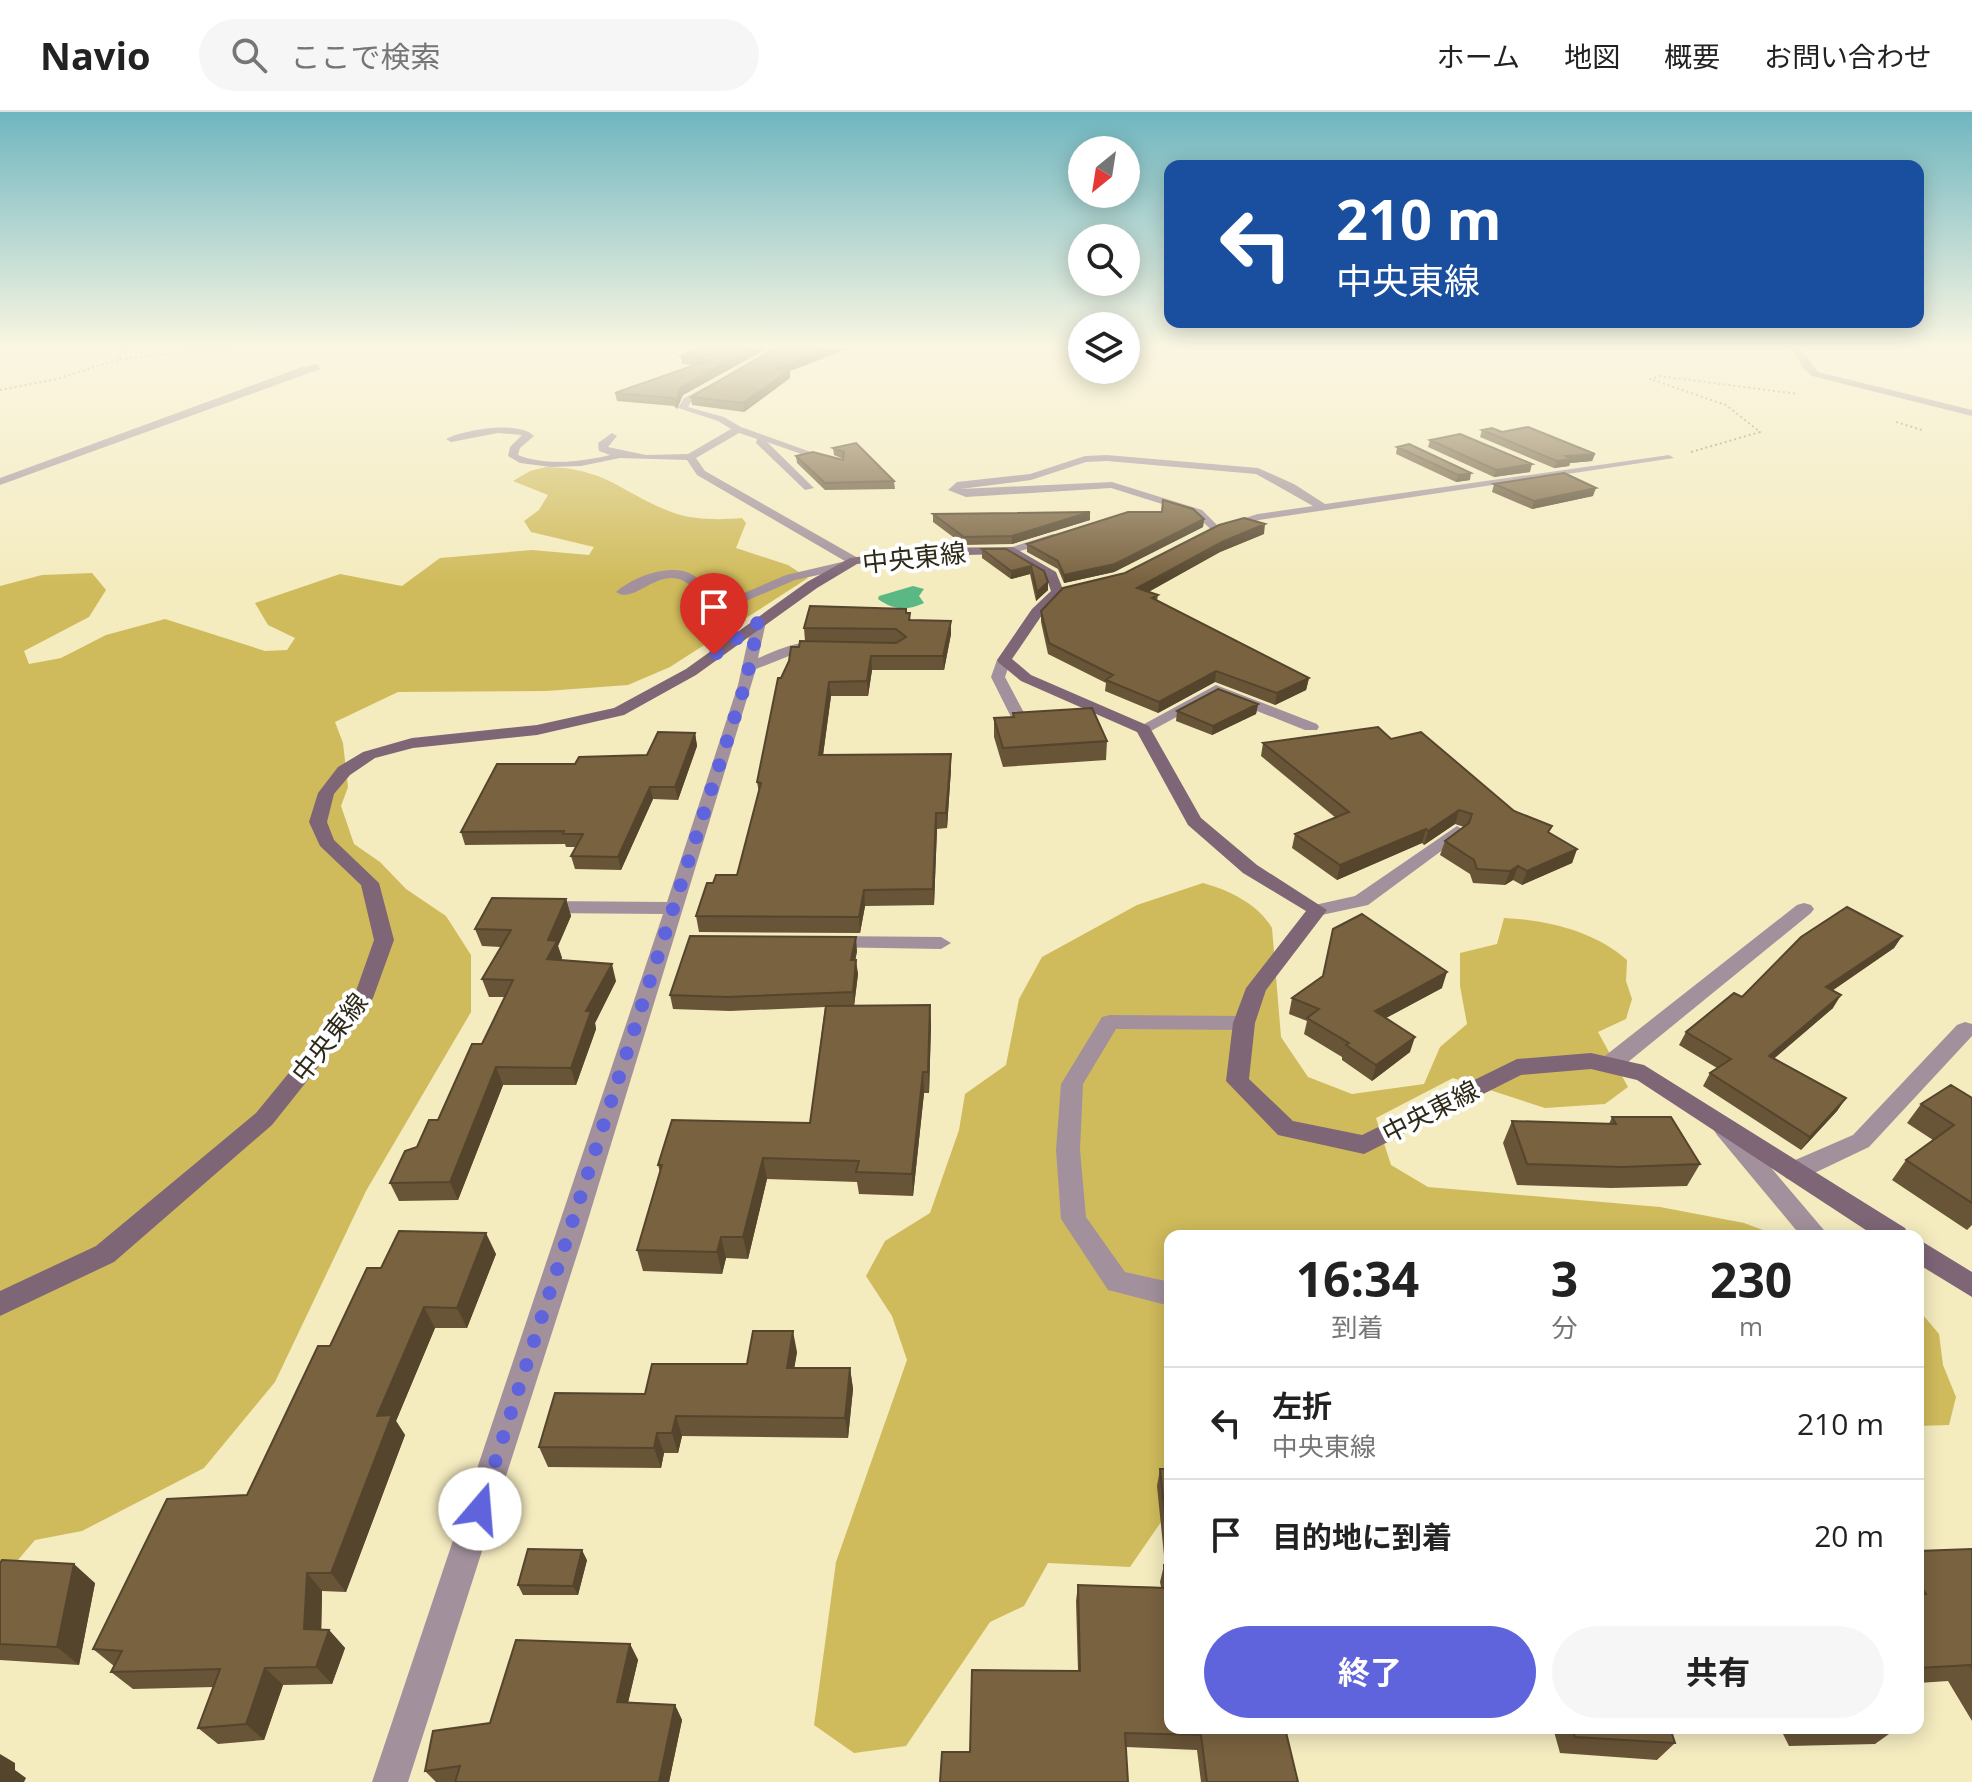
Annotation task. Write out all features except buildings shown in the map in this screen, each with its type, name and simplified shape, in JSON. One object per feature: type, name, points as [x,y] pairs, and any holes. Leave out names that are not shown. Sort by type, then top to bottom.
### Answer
[{"type":"main road","name":"中央東線","points":[[0,1304],[105,1254],[252,1129],[366,993],[384,940],[370,883],[326,842],[318,822],[326,793],[344,771],[369,755],[412,743],[537,730],[619,712],[691,672],[759,622],[850,563],[923,552],[1009,550]]},
{"type":"main road","points":[[1009,550],[1052,575],[1063,591],[1037,612],[1004,660],[1026,678],[1143,729],[1194,821],[1250,869],[1317,910]]},
{"type":"main road","name":"中央東線","points":[[1317,910],[1256,988],[1244,1023],[1237,1081],[1286,1129],[1364,1145],[1517,1067],[1591,1061],[1644,1073],[1887,1230]]},
{"type":"main road","points":[[1924,1254],[1972,1286]]},
{"type":"street","points":[[0,482],[154,425]]},
{"type":"street","points":[[731,425],[755,437],[838,463]]},
{"type":"street","points":[[451,439],[498,430],[525,432],[529,436],[515,447],[513,456],[538,462],[595,462],[620,455],[690,457],[738,429]]},
{"type":"street","points":[[612,436],[603,443],[603,449],[620,455]]},
{"type":"street","points":[[755,437],[809,488]]},
{"type":"street","points":[[690,457],[701,473],[723,488],[850,563]]},
{"type":"street","points":[[1215,529],[1198,512],[1112,485],[966,494],[953,490],[957,485],[1031,477],[1085,459],[1107,458],[1258,471],[1290,486],[1324,508]]},
{"type":"street","points":[[1199,536],[1258,517],[1669,458]]},
{"type":"street","points":[[1529,465],[1556,476]]},
{"type":"street","points":[[1467,471],[1496,485]]},
{"type":"street","points":[[1009,550],[1067,534]]},
{"type":"street","points":[[622,592],[662,574],[676,573],[694,581],[702,590],[702,616],[795,577],[850,563]]},
{"type":"street","points":[[390,1782],[671,942],[674,908],[749,667],[759,622]]},
{"type":"street","points":[[749,667],[797,648],[840,649]]},
{"type":"street","points":[[1004,660],[998,677],[1022,724]]},
{"type":"street","points":[[1143,729],[1216,689],[1311,727]]},
{"type":"street","points":[[1317,910],[1361,901],[1457,831]]},
{"type":"street","points":[[531,907],[674,908]]},
{"type":"street","points":[[1609,1065],[1804,909]]},
{"type":"street","points":[[802,942],[941,943]]},
{"type":"street","points":[[1164,1293],[1117,1282],[1074,1219],[1068,1150],[1072,1084],[1110,1022],[1244,1023]]},
{"type":"street","points":[[1795,1171],[1861,1141],[1965,1030]]},
{"type":"street","points":[[1718,1121],[1811,1230]]},
{"type":"path","points":[[1669,458],[1760,432],[1751,425]]},
{"type":"path","points":[[1905,425],[1922,430]]},
{"type":"shaded area","points":[[546,467],[567,468],[600,477],[656,506],[682,515],[708,519],[742,518],[746,523],[736,548],[788,565],[808,578],[670,667],[628,685],[546,691],[398,692],[335,722],[343,743],[348,787],[341,806],[354,844],[380,862],[406,889],[446,916],[471,955],[471,1012],[366,1191],[275,1382],[204,1468],[82,1531],[35,1540],[0,1581],[0,586],[42,575],[92,573],[106,590],[89,617],[24,651],[29,664],[61,658],[106,635],[165,619],[265,651],[287,650],[295,638],[268,625],[255,603],[340,574],[402,586],[440,558],[532,550],[589,555],[594,547],[531,532],[524,521],[539,510],[548,495],[513,481],[530,471]]},
{"type":"shaded area","points":[[913,586],[924,589],[919,596],[924,603],[900,608],[878,599],[879,596]]},
{"type":"shaded area","points":[[1203,883],[1242,899],[1259,912],[1272,928],[1281,1037],[1308,1077],[1352,1094],[1424,1084],[1440,1047],[1467,1024],[1460,986],[1460,953],[1497,944],[1504,918],[1537,921],[1600,941],[1627,960],[1626,981],[1632,999],[1626,1019],[1598,1032],[1628,1087],[1605,1104],[1545,1108],[1453,1078],[1376,1118],[1391,1165],[1428,1187],[1660,1207],[1744,1223],[1763,1230],[1164,1230],[1164,1518],[1130,1567],[1048,1563],[1024,1606],[990,1622],[906,1746],[854,1753],[814,1725],[836,1562],[907,1360],[892,1316],[866,1276],[885,1241],[930,1213],[959,1130],[965,1094],[1006,1065],[1019,999],[1042,957],[1137,905]]},
{"type":"shaded area","points":[[1924,1316],[1939,1334],[1943,1365],[1956,1397],[1949,1425],[1924,1426]]},
{"type":"route","points":[[480,1509],[745,685],[759,622],[714,655]]}]
